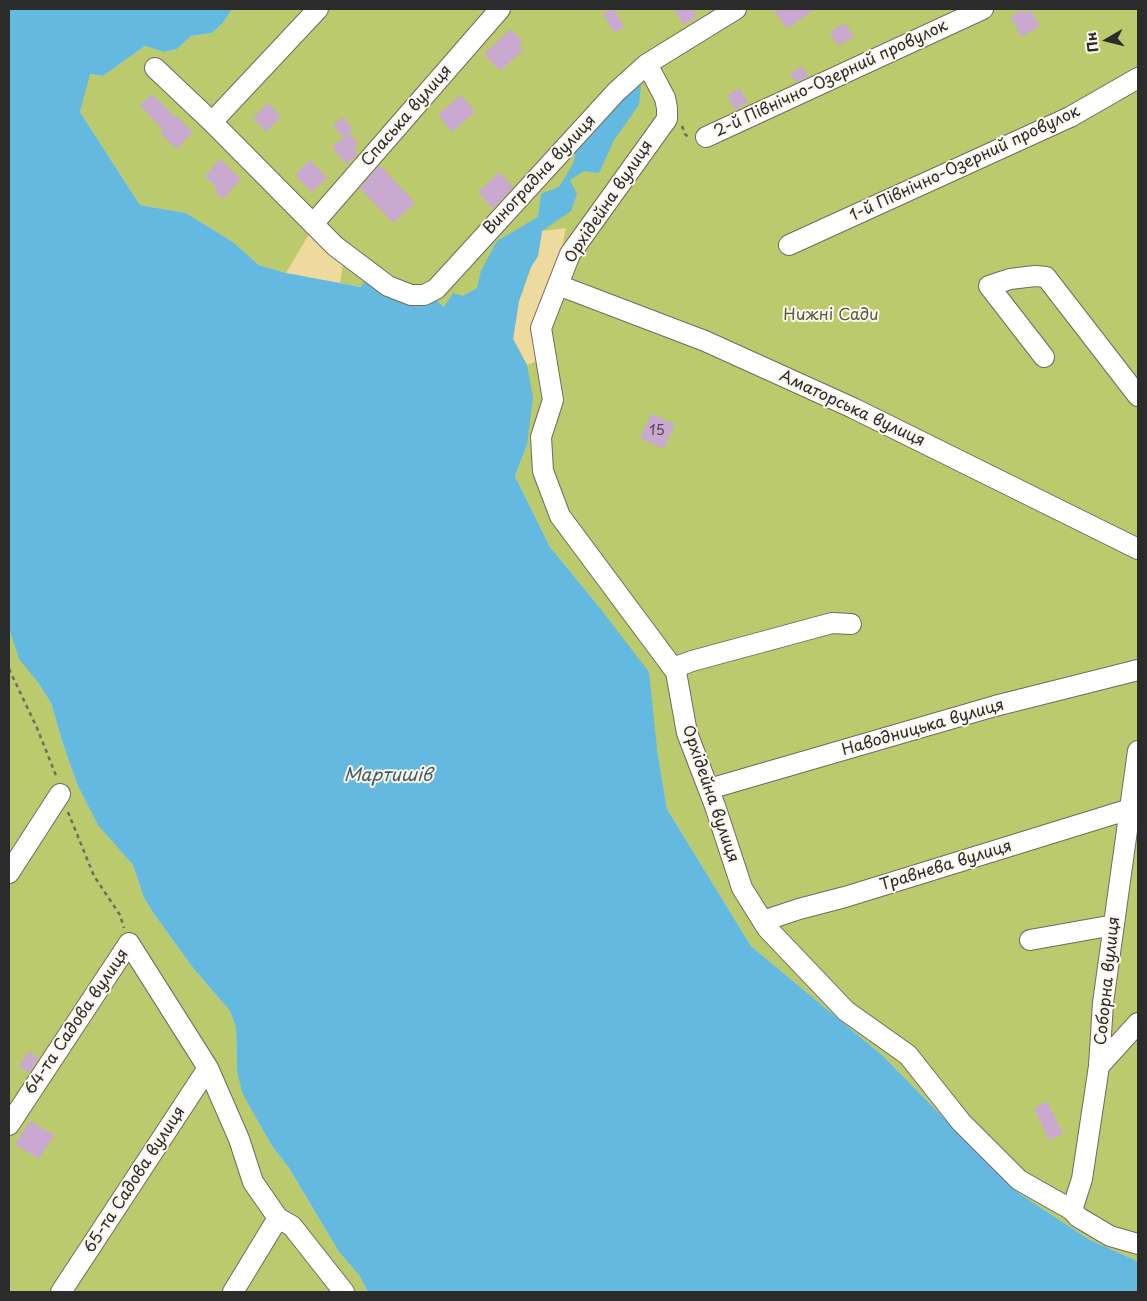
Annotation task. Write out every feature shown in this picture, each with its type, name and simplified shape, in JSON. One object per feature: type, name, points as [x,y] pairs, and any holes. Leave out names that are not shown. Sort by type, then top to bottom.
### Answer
[{"type":"street","points":[[212,122],[318,9]]},
{"type":"street","name":"Спаська вулиця","points":[[313,224],[500,9]]},
{"type":"street","name":"Виноградна вулиця","points":[[313,224],[335,246],[388,286],[411,295],[424,295],[436,289],[616,92],[647,64],[736,9]]},
{"type":"street","name":"2-й Північно-Озерний провулок","points":[[706,138],[983,9]]},
{"type":"street","points":[[647,64],[665,98],[667,114]]},
{"type":"street","points":[[155,68],[212,122],[313,224]]},
{"type":"street","name":"1-й Північно-Озерний провулок","points":[[789,245],[1070,117],[1138,78]]},
{"type":"street","name":"Орхідейна вулиця","points":[[667,114],[667,118],[570,254],[541,328],[553,400],[541,437],[543,470],[560,516],[676,672],[687,733],[716,806],[742,888],[767,928],[846,1011],[908,1055],[961,1122],[1019,1180],[1072,1210],[1078,1217],[1110,1236],[1138,1244]]},
{"type":"street","points":[[1044,357],[989,286],[1010,279],[1035,276],[1046,277],[1138,396]]},
{"type":"street","name":"Аматорська вулиця","points":[[558,284],[705,340],[844,404],[1138,549]]},
{"type":"street","points":[[673,668],[692,661],[832,623],[851,624]]},
{"type":"street","name":"Наводницька вулиця","points":[[709,789],[995,706],[1138,670]]},
{"type":"street","name":"Соборна вулиця","points":[[1072,1210],[1082,1179],[1099,1066],[1103,1003],[1138,750]]},
{"type":"street","points":[[9,873],[60,794]]},
{"type":"street","name":"Травнева вулиця","points":[[763,921],[1130,809]]},
{"type":"street","points":[[1030,940],[1114,925]]},
{"type":"street","name":"64-та Садова вулиця","points":[[9,1125],[129,944],[208,1068]]},
{"type":"street","points":[[1099,1066],[1138,1023]]},
{"type":"street","points":[[208,1068],[253,1182],[278,1218],[292,1226],[344,1292]]},
{"type":"street","name":"65-та Садова вулиця","points":[[61,1292],[208,1068]]},
{"type":"street","points":[[233,1292],[278,1218]]},
{"type":"path","points":[[667,114],[675,115],[679,119],[685,134],[693,142],[706,138]]},
{"type":"green space","name":"Нижні Сади","points":[[232,9],[1138,9],[1138,1263],[1090,1240],[1017,1192],[882,1055],[751,946],[667,809],[657,749],[596,603],[550,547],[515,476],[527,445],[444,307],[435,299],[286,273],[259,265],[233,242],[186,213],[140,205],[80,112],[89,74],[103,76],[145,46],[164,52],[177,49],[191,36],[212,33],[223,23]]},
{"type":"green space","points":[[9,623],[10,631],[51,703],[77,784],[98,824],[133,865],[144,898],[154,914],[193,968],[230,1011],[236,1028],[237,1071],[256,1118],[272,1146],[289,1168],[339,1252],[359,1275],[368,1292],[9,1292]]},
{"type":"sand","points":[[566,228],[540,360],[527,365],[513,339],[519,301],[531,267],[538,256],[542,231]]},
{"type":"sand","points":[[312,229],[344,259],[340,283],[286,273]]},
{"type":"water","name":"Мартишів","points":[[9,9],[232,9],[223,23],[212,33],[191,36],[177,49],[164,52],[145,46],[103,76],[90,74],[80,112],[140,205],[186,213],[233,242],[259,265],[286,273],[361,287],[367,278],[435,299],[444,307],[453,293],[463,296],[477,288],[481,271],[497,241],[538,217],[541,194],[559,187],[573,164],[578,145],[627,87],[641,85],[639,105],[614,140],[599,173],[584,171],[570,180],[577,194],[571,211],[542,231],[538,256],[531,267],[519,301],[513,339],[527,365],[533,397],[527,445],[515,476],[550,547],[649,672],[657,749],[667,809],[751,946],[882,1055],[1017,1192],[1090,1240],[1135,1260],[1138,1263],[1138,1292],[368,1292],[359,1275],[339,1252],[289,1168],[272,1146],[256,1118],[242,1092],[237,1071],[236,1028],[230,1011],[193,968],[154,914],[144,898],[133,865],[98,825],[77,784],[51,703],[37,681],[19,659],[10,631]]},
{"type":"building","points":[[614,9],[624,27],[614,33],[603,14]]},
{"type":"building","points":[[673,9],[692,9],[697,16],[684,25]]},
{"type":"building","points":[[773,9],[815,9],[787,29]]},
{"type":"building","points":[[1022,10],[1024,14],[1031,10],[1040,26],[1021,37],[1011,16]]},
{"type":"building","points":[[845,23],[854,37],[838,46],[830,32]]},
{"type":"building","points":[[511,29],[523,42],[519,46],[523,50],[500,71],[484,54]]},
{"type":"building","points":[[801,66],[809,76],[796,82],[790,74]]},
{"type":"building","points":[[739,88],[748,102],[735,110],[727,96]]},
{"type":"building","points":[[152,94],[193,132],[177,149],[160,133],[163,130],[140,105]]},
{"type":"building","points":[[461,95],[475,112],[452,132],[438,115]]},
{"type":"building","points":[[268,103],[281,117],[266,132],[253,118]]},
{"type":"building","points":[[343,117],[353,129],[343,137],[333,125]]},
{"type":"building","points":[[349,133],[358,144],[354,148],[358,154],[346,164],[332,147]]},
{"type":"building","points":[[220,159],[241,179],[223,199],[215,191],[217,188],[205,176]]},
{"type":"building","points":[[310,160],[327,178],[312,192],[295,175]]},
{"type":"building","points":[[380,165],[415,203],[393,223],[360,188]]},
{"type":"building","points":[[499,172],[513,187],[493,209],[478,192]]},
{"type":"building","points":[[651,414],[675,424],[664,449],[640,438]]},
{"type":"building","points":[[29,1051],[39,1058],[29,1073],[19,1066]]},
{"type":"building","points":[[1047,1101],[1063,1134],[1049,1140],[1034,1108]]},
{"type":"building","points":[[30,1121],[54,1135],[39,1159],[15,1144]]}]
